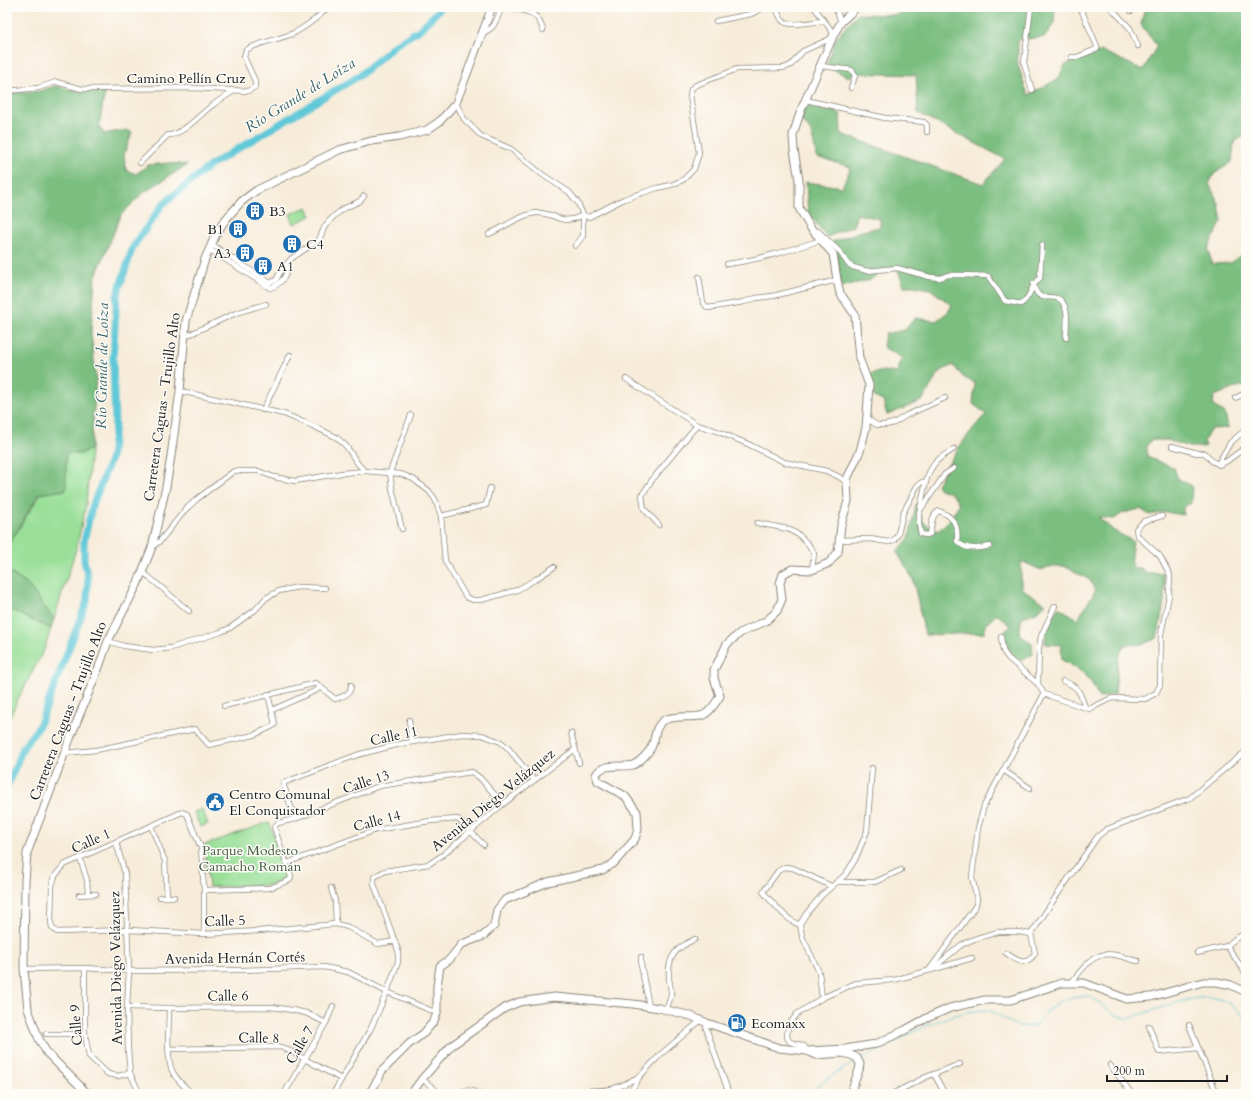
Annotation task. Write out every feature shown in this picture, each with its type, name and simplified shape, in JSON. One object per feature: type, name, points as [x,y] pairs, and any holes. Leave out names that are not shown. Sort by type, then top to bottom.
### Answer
[{"type":"street","name":"Camino Pellín Cruz","points":[[7,91],[38,88],[56,82],[82,89],[193,88],[248,91],[255,87],[255,81],[244,57],[246,50],[256,44],[295,32],[319,17],[328,7]]},
{"type":"street","name":"Carretera Caguas - Trujillo Alto","points":[[88,1094],[47,1053],[39,1039],[28,1009],[24,969],[25,881],[27,853],[71,736],[99,668],[108,641],[143,572],[152,547],[166,487],[180,391],[186,321],[210,247],[225,220],[242,201],[257,190],[339,150],[371,141],[399,137],[427,130],[440,121],[456,103],[492,7]]},
{"type":"street","points":[[482,33],[490,30],[502,8],[507,7],[533,13],[543,30]]},
{"type":"street","points":[[716,21],[750,14],[764,7]]},
{"type":"street","points":[[776,7],[781,20],[784,23],[790,24],[823,21]]},
{"type":"street","points":[[814,7],[833,36]]},
{"type":"street","points":[[835,7],[841,22]]},
{"type":"street","points":[[363,1094],[373,1078],[409,1044],[424,1033],[434,1021],[437,1013],[437,986],[440,966],[449,960],[462,944],[483,936],[494,926],[497,910],[505,900],[548,882],[602,870],[614,863],[622,855],[635,839],[638,829],[637,812],[625,796],[598,781],[596,775],[597,772],[602,768],[633,765],[641,760],[653,744],[656,728],[664,719],[679,716],[701,717],[712,709],[720,696],[714,678],[714,670],[727,644],[740,633],[766,621],[778,611],[782,599],[780,583],[783,574],[792,569],[812,570],[829,563],[838,552],[841,525],[848,501],[847,479],[860,451],[866,428],[869,385],[859,358],[855,315],[840,293],[833,254],[810,227],[799,208],[799,180],[793,135],[801,110],[833,36],[841,22],[857,7]]},
{"type":"street","points":[[1031,7],[1024,63],[1032,90]]},
{"type":"street","points":[[1071,57],[1077,57],[1097,49],[1098,46],[1080,7]]},
{"type":"street","points":[[1110,7],[1130,28],[1138,46]]},
{"type":"street","points":[[489,234],[530,214],[546,214],[563,220],[577,218],[583,215],[589,217],[624,199],[683,180],[694,169],[699,153],[690,95],[691,89],[696,85],[737,69],[784,68],[791,65],[802,52],[833,36]]},
{"type":"street","points":[[821,66],[852,70],[855,76],[851,88]]},
{"type":"street","points":[[140,163],[168,135],[172,135],[182,130],[234,91]]},
{"type":"street","points":[[806,100],[885,118],[924,122],[927,125],[927,132]]},
{"type":"street","points":[[456,103],[464,119],[481,136],[511,149],[543,175],[569,192],[578,202],[583,215],[583,236],[575,246]]},
{"type":"street","points":[[210,247],[270,288],[276,286],[281,281],[286,273],[286,265],[292,258],[319,240],[325,226],[334,216],[343,209],[360,201],[364,196]]},
{"type":"street","points":[[804,217],[839,251],[848,264],[853,267],[867,270],[897,268],[930,277],[940,278],[948,275],[988,276],[1005,300],[1021,304],[1029,296],[1033,284],[1040,278],[1042,245]]},
{"type":"street","points":[[727,264],[767,257],[821,240]]},
{"type":"street","points":[[699,277],[703,303],[708,308],[773,296],[837,280]]},
{"type":"street","points":[[1033,284],[1039,296],[1054,297],[1061,300],[1067,311],[1066,338]]},
{"type":"street","points":[[184,337],[236,313],[266,304]]},
{"type":"street","points":[[263,410],[290,355]]},
{"type":"street","points":[[626,379],[697,426],[714,430],[748,444],[784,462],[827,471],[841,478],[847,484]]},
{"type":"street","points":[[180,391],[284,414],[336,437],[346,446],[358,464],[366,472]]},
{"type":"street","points":[[1235,398],[1246,393]]},
{"type":"street","points":[[867,419],[877,424],[885,425],[945,398]]},
{"type":"street","points":[[402,529],[392,488],[390,472],[411,415]]},
{"type":"street","points":[[659,525],[644,509],[642,495],[652,480],[697,426]]},
{"type":"street","points":[[1218,464],[1230,443],[1246,429]]},
{"type":"street","points":[[1172,446],[1197,453],[1205,453],[1219,465],[1246,447]]},
{"type":"street","points":[[954,449],[936,462],[926,482],[919,512],[918,525],[922,534],[930,534],[935,513],[939,511],[943,512],[954,521],[958,534],[957,541],[961,545],[975,549],[990,546]]},
{"type":"street","points":[[919,512],[945,474],[954,468]]},
{"type":"street","points":[[152,547],[160,541],[186,509],[234,471],[258,471],[274,477],[295,481],[342,473],[390,472],[401,474],[412,479],[429,491],[435,499],[441,516],[445,561],[466,597],[473,600],[481,600],[517,590],[536,580],[554,567]]},
{"type":"street","points":[[839,540],[870,539],[888,542],[894,540],[898,534],[903,513],[917,486],[922,482],[926,482]]},
{"type":"street","points":[[441,516],[486,505],[490,488]]},
{"type":"street","points":[[1001,637],[1003,651],[1008,658],[1038,684],[1044,694],[1085,706],[1089,709],[1112,698],[1145,699],[1156,693],[1160,685],[1162,634],[1169,596],[1170,575],[1160,556],[1137,535],[1136,529],[1144,521],[1162,516]]},
{"type":"street","points":[[757,523],[788,529],[798,535],[808,544],[814,553],[812,570]]},
{"type":"street","points":[[143,572],[189,611]]},
{"type":"street","points":[[108,641],[124,646],[153,650],[171,648],[230,628],[256,610],[266,598],[279,591],[298,586],[325,588]]},
{"type":"street","points":[[1038,684],[1039,648],[1041,636],[1055,606]]},
{"type":"street","points":[[1063,681],[1074,685],[1081,694],[1085,706]]},
{"type":"street","points":[[224,706],[316,683],[335,699],[348,694],[352,685]]},
{"type":"street","points":[[272,710],[317,690],[320,686]]},
{"type":"street","points":[[65,753],[96,750],[195,729],[209,745],[254,735],[275,724],[268,694]]},
{"type":"street","points":[[929,970],[976,904],[977,899],[972,877],[978,828],[984,806],[1044,694]]},
{"type":"street","points":[[409,720],[412,742]]},
{"type":"street","points":[[571,733],[574,750],[579,763]]},
{"type":"street","name":"Calle 11","points":[[295,819],[282,783],[357,755],[412,742],[462,734],[482,735],[501,742],[508,748],[534,780]]},
{"type":"street","name":"Avenida Diego Velázquez","points":[[333,1094],[371,1028],[398,962],[398,950],[374,884],[374,877],[385,871],[428,864],[444,854],[503,804],[574,750]]},
{"type":"street","points":[[1006,953],[1017,961],[1031,960],[1035,953],[1031,934],[1054,898],[1098,836],[1107,829],[1136,817],[1190,798],[1246,751]]},
{"type":"street","points":[[822,998],[819,972],[802,936],[800,924],[822,894],[845,875],[855,860],[867,831],[872,768]]},
{"type":"street","points":[[1003,770],[1030,788]]},
{"type":"street","name":"Calle 13","points":[[204,890],[270,888],[290,880],[291,876],[274,827],[278,823],[295,819],[379,786],[472,772],[480,778],[503,804]]},
{"type":"street","name":"Calle 1","points":[[52,928],[52,886],[55,876],[64,865],[182,812],[187,814],[201,848],[204,890]]},
{"type":"street","name":"Calle 14","points":[[286,863],[376,830],[430,821],[458,819],[471,830],[484,845]]},
{"type":"street","points":[[151,826],[165,861],[167,897]]},
{"type":"street","name":"Avenida Diego Velázquez","points":[[116,842],[125,874],[129,930],[130,970],[127,1007],[130,1073],[140,1094]]},
{"type":"street","points":[[80,858],[87,880],[88,894]]},
{"type":"street","points":[[800,924],[790,920],[763,892],[778,871],[785,867],[793,868],[831,886]]},
{"type":"street","points":[[837,882],[875,882],[901,870]]},
{"type":"street","points":[[331,888],[336,924]]},
{"type":"street","points":[[204,890],[204,934]]},
{"type":"street","points":[[79,895],[96,894]]},
{"type":"street","points":[[160,897],[174,897]]},
{"type":"street","name":"Calle 5","points":[[52,928],[57,932],[129,930],[204,934],[336,924],[348,927],[378,944],[395,941]]},
{"type":"street","points":[[935,969],[936,966],[953,951],[961,945],[974,939],[998,932],[1018,932],[1031,934]]},
{"type":"street","points":[[1197,952],[1227,946],[1235,939],[1246,933]]},
{"type":"street","points":[[666,1010],[671,995],[669,965],[674,954],[679,948],[695,939]]},
{"type":"street","points":[[1227,946],[1246,974]]},
{"type":"street","points":[[1072,982],[1088,961],[1098,956],[1120,956],[1138,961]]},
{"type":"street","points":[[641,957],[643,977],[649,1006]]},
{"type":"street","points":[[850,1094],[859,1070],[860,1064],[857,1058],[842,1053],[816,1056],[807,1051],[804,1046],[790,1042],[786,1037],[788,1026],[797,1014],[822,998],[856,983],[894,980],[972,958]]},
{"type":"street","name":"Avenida Hernán Cortés","points":[[24,969],[85,968],[130,970],[243,970],[324,967],[348,972],[387,992],[437,1013]]},
{"type":"street","name":"Calle 9","points":[[85,968],[85,1034],[89,1056],[108,1074],[118,1076],[130,1073]]},
{"type":"street","points":[[411,1094],[451,1046],[505,1008],[519,1002],[554,997],[649,1006],[692,1016],[704,1022],[779,1048],[807,1051],[845,1049],[876,1044],[950,1008],[985,1000],[1011,1000],[1062,983],[1084,983],[1127,999],[1151,998],[1203,982],[1217,982],[1231,985],[1246,992]]},
{"type":"street","name":"Calle 7","points":[[284,1094],[326,1023],[334,1006]]},
{"type":"street","name":"Calle 6","points":[[127,1007],[272,1007],[306,1013],[326,1023]]},
{"type":"street","points":[[169,1008],[169,1049],[171,1069],[182,1084],[193,1094]]},
{"type":"street","points":[[629,1094],[640,1076],[661,1054],[704,1022]]},
{"type":"street","points":[[704,1022],[729,1094]]},
{"type":"street","points":[[1189,1025],[1217,1094]]},
{"type":"street","points":[[1149,1026],[1160,1052],[1198,1048]]},
{"type":"street","points":[[46,1034],[85,1034]]},
{"type":"street","name":"Calle 8","points":[[169,1049],[281,1047],[341,1079]]},
{"type":"street","points":[[892,1094],[934,1074],[960,1064]]},
{"type":"street","points":[[1110,1065],[1132,1094]]},
{"type":"street","points":[[369,1094],[381,1072]]},
{"type":"street","points":[[934,1074],[945,1094]]},
{"type":"street","points":[[579,1094],[584,1091],[605,1090],[619,1087],[640,1076]]},
{"type":"street","points":[[422,1079],[441,1094]]},
{"type":"street","points":[[459,1094],[463,1091],[469,1090],[478,1094]]},
{"type":"green space","points":[[916,7],[1055,7],[1054,23],[1045,37],[1018,40],[1018,65],[1028,95],[1058,79],[1065,65],[1102,51],[1143,70],[1157,46],[1141,25],[1145,7],[1246,7],[1246,135],[1234,142],[1232,162],[1214,174],[1209,184],[1219,204],[1222,221],[1208,249],[1212,264],[1230,263],[1246,252],[1246,387],[1240,386],[1214,396],[1213,406],[1225,413],[1228,428],[1211,429],[1204,441],[1206,447],[1189,447],[1167,440],[1152,440],[1147,445],[1147,457],[1174,468],[1178,479],[1192,486],[1191,503],[1183,507],[1183,515],[1166,512],[1150,515],[1140,509],[1123,513],[1114,519],[1098,517],[1114,531],[1133,541],[1131,555],[1132,567],[1143,569],[1144,573],[1163,573],[1165,589],[1157,638],[1143,644],[1124,645],[1118,658],[1115,694],[1099,698],[1089,679],[1081,671],[1062,660],[1061,645],[1045,644],[1046,632],[1058,607],[1078,619],[1095,591],[1090,580],[1064,566],[1048,567],[1041,570],[1021,561],[1021,588],[1046,604],[1035,613],[1022,617],[1019,634],[1032,644],[1033,654],[1021,661],[1010,654],[1003,633],[1011,626],[997,614],[985,625],[984,633],[925,635],[913,579],[897,552],[909,538],[916,504],[924,523],[938,531],[951,518],[959,504],[951,493],[940,489],[937,485],[959,448],[986,414],[973,404],[975,383],[963,377],[953,365],[939,372],[922,401],[887,415],[883,401],[874,397],[870,374],[883,371],[897,373],[902,358],[883,347],[885,334],[905,330],[915,318],[936,321],[948,312],[952,305],[930,289],[904,286],[898,270],[888,267],[870,280],[841,287],[837,255],[830,243],[858,232],[880,227],[880,219],[857,214],[853,226],[827,237],[808,213],[806,182],[842,187],[851,167],[816,157],[814,143],[809,128],[800,120],[805,104],[840,113],[841,134],[983,184],[1005,159],[918,113],[916,75],[854,73],[849,77],[834,70],[827,63],[836,38],[857,14],[895,15]]},
{"type":"green space","points":[[56,86],[82,92],[105,92],[99,126],[104,134],[125,130],[132,132],[124,155],[126,170],[136,174],[148,165],[169,163],[187,165],[143,193],[121,215],[95,278],[91,333],[96,379],[91,449],[80,454],[66,453],[66,490],[39,494],[11,541],[7,542],[7,95],[39,91]]},
{"type":"green space","points":[[307,207],[311,216],[294,224],[290,214]]},
{"type":"green space","points":[[91,449],[86,504],[77,546],[54,619],[27,584],[7,571],[7,542],[11,541],[66,453],[80,454]]},
{"type":"green space","points":[[7,571],[27,584],[54,619],[51,629],[7,608]]},
{"type":"green space","points":[[7,608],[51,629],[44,650],[7,723]]},
{"type":"green space","points":[[202,809],[208,824],[200,827],[194,812]]},
{"type":"green space","name":"Parque Modesto Camacho Román","points":[[269,822],[288,877],[271,885],[209,887],[204,845]]},
{"type":"waterway","name":"Río Grande de Loíza","points":[[7,787],[24,746],[39,726],[87,601],[88,577],[84,560],[84,541],[92,507],[111,458],[115,425],[113,359],[117,295],[133,247],[163,204],[211,165],[359,76],[395,45],[419,30],[439,10],[440,7]]},
{"type":"waterway","points":[[862,1059],[923,1028],[955,1015],[971,1011],[987,1010],[994,1012],[1015,1025],[1035,1026],[1046,1012],[1058,1002],[1076,997],[1090,996],[1116,1015],[1129,1019],[1178,1002],[1200,998],[1219,999],[1237,1009],[1246,1019]]},
{"type":"waterway","points":[[808,1094],[828,1078],[855,1062]]},
{"type":"place","name":"B3","points":[[255,211]]},
{"type":"place","name":"B1","points":[[238,229]]},
{"type":"place","name":"C4","points":[[292,244]]},
{"type":"place","name":"A3","points":[[245,253]]},
{"type":"place","name":"A1","points":[[263,266]]},
{"type":"place","name":"Centro Comunal El Conquistador","points":[[215,802]]},
{"type":"place","name":"Ecomaxx","points":[[737,1023]]}]
